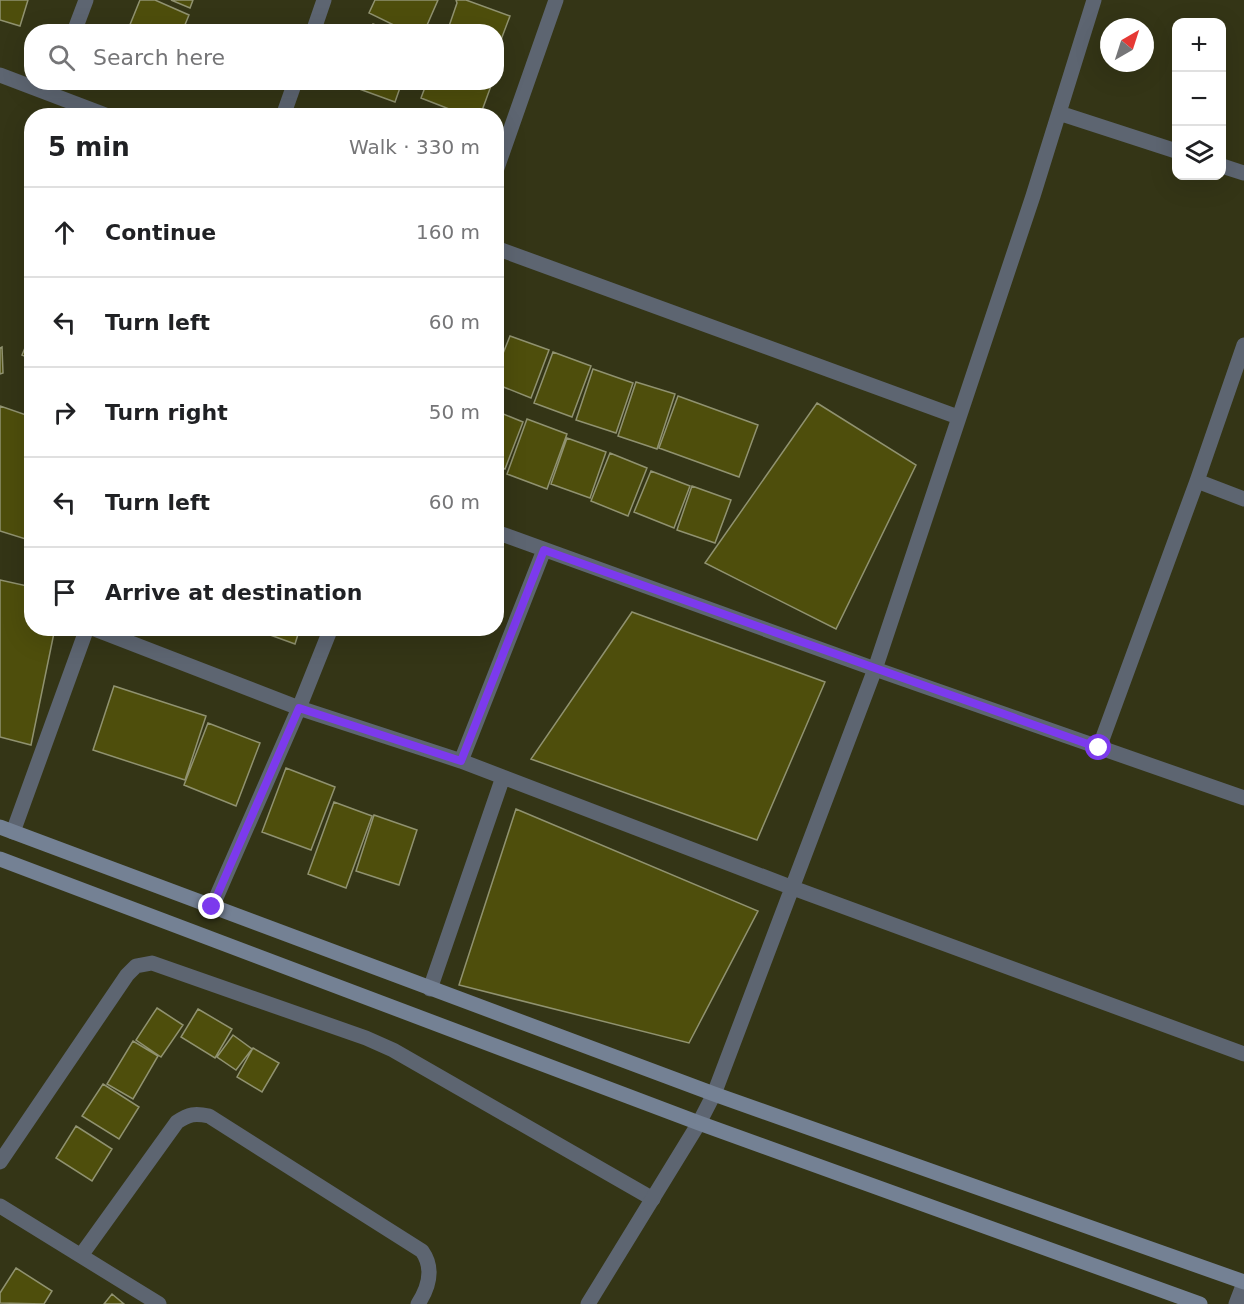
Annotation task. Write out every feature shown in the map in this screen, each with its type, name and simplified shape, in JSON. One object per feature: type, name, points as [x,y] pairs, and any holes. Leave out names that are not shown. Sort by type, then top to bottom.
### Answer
[{"type":"street","points":[[77,24],[87,0]]},
{"type":"street","points":[[316,24],[324,0]]},
{"type":"street","points":[[504,148],[556,0]]},
{"type":"street","points":[[588,1304],[699,1123],[714,1094],[875,669],[1059,113],[1094,0]]},
{"type":"street","points":[[0,75],[24,81]]},
{"type":"street","points":[[54,90],[91,108]]},
{"type":"street","points":[[287,108],[292,90]]},
{"type":"street","points":[[1059,113],[1172,151]]},
{"type":"street","points":[[1226,168],[1244,173]]},
{"type":"street","points":[[504,251],[958,417]]},
{"type":"street","points":[[1099,748],[1197,481],[1244,345]]},
{"type":"street","points":[[1197,481],[1244,499]]},
{"type":"street","points":[[504,535],[875,669],[1244,798]]},
{"type":"street","points":[[461,761],[544,550]]},
{"type":"street","points":[[84,636],[7,830],[714,1094],[1244,1283],[1236,1304]]},
{"type":"street","points":[[113,636],[299,708],[461,761],[793,888],[1244,1054]]},
{"type":"street","points":[[212,907],[299,708],[328,636]]},
{"type":"street","points":[[430,989],[503,777]]},
{"type":"street","points":[[0,859],[699,1123],[1200,1304]]},
{"type":"street","points":[[0,1162],[127,975],[136,966],[152,963],[366,1038],[393,1050],[653,1199]]},
{"type":"street","points":[[82,1254],[177,1122],[195,1113],[209,1116],[422,1251],[427,1258],[429,1281],[418,1304]]},
{"type":"street","points":[[0,1206],[82,1254],[159,1304]]},
{"type":"building","points":[[0,0],[28,0],[20,26],[0,20]]},
{"type":"building","points":[[140,0],[155,0],[189,15],[185,24],[130,24]]},
{"type":"building","points":[[171,0],[193,0],[190,8]]},
{"type":"building","points":[[375,0],[438,0],[428,24],[392,24],[369,13]]},
{"type":"building","points":[[456,0],[466,0],[510,16],[504,32],[504,24],[450,24]]},
{"type":"building","points":[[362,90],[399,90],[395,102]]},
{"type":"building","points":[[424,90],[490,90],[483,108],[447,108],[421,98]]},
{"type":"building","points":[[510,336],[549,350],[531,398],[504,387],[504,351]]},
{"type":"building","points":[[2,347],[3,373],[0,374],[0,348]]},
{"type":"building","points":[[553,352],[591,366],[572,417],[534,403]]},
{"type":"building","points":[[593,369],[633,383],[616,433],[576,420]]},
{"type":"building","points":[[636,382],[675,394],[657,449],[618,436]]},
{"type":"building","points":[[678,396],[758,425],[739,477],[659,448]]},
{"type":"building","points":[[817,403],[916,465],[836,629],[705,563]]},
{"type":"building","points":[[0,406],[24,414],[24,538],[0,531]]},
{"type":"building","points":[[504,414],[523,422],[504,469]]},
{"type":"building","points":[[527,419],[567,434],[547,489],[507,474]]},
{"type":"building","points":[[567,438],[606,452],[590,498],[551,484]]},
{"type":"building","points":[[610,453],[647,468],[628,516],[591,501]]},
{"type":"building","points":[[651,471],[690,486],[674,528],[634,512]]},
{"type":"building","points":[[692,486],[731,500],[715,543],[677,530]]},
{"type":"building","points":[[0,580],[24,585],[24,636],[53,636],[31,745],[0,737]]},
{"type":"building","points":[[632,612],[825,682],[757,840],[531,759]]},
{"type":"building","points":[[273,636],[298,636],[295,644]]},
{"type":"building","points":[[114,686],[206,716],[185,780],[93,750]]},
{"type":"building","points":[[208,723],[260,743],[236,806],[184,785]]},
{"type":"building","points":[[286,768],[335,787],[311,850],[262,832]]},
{"type":"building","points":[[334,802],[372,816],[346,888],[308,874]]},
{"type":"building","points":[[516,809],[758,911],[689,1043],[459,985]]},
{"type":"building","points":[[374,815],[417,830],[399,885],[356,871]]},
{"type":"building","points":[[157,1008],[183,1025],[161,1057],[136,1040]]},
{"type":"building","points":[[198,1009],[232,1029],[215,1058],[181,1037]]},
{"type":"building","points":[[233,1035],[252,1049],[236,1070],[217,1057]]},
{"type":"building","points":[[133,1041],[158,1056],[133,1099],[107,1084]]},
{"type":"building","points":[[253,1048],[279,1063],[262,1092],[237,1077]]},
{"type":"building","points":[[103,1084],[139,1107],[119,1139],[82,1116]]},
{"type":"building","points":[[76,1126],[112,1149],[92,1181],[56,1158]]},
{"type":"building","points":[[16,1268],[52,1291],[44,1304],[0,1303],[0,1293]]},
{"type":"building","points":[[112,1294],[124,1304],[104,1304]]},
{"type":"route","points":[[212,907],[299,708],[461,761],[544,550],[1099,748]]}]
